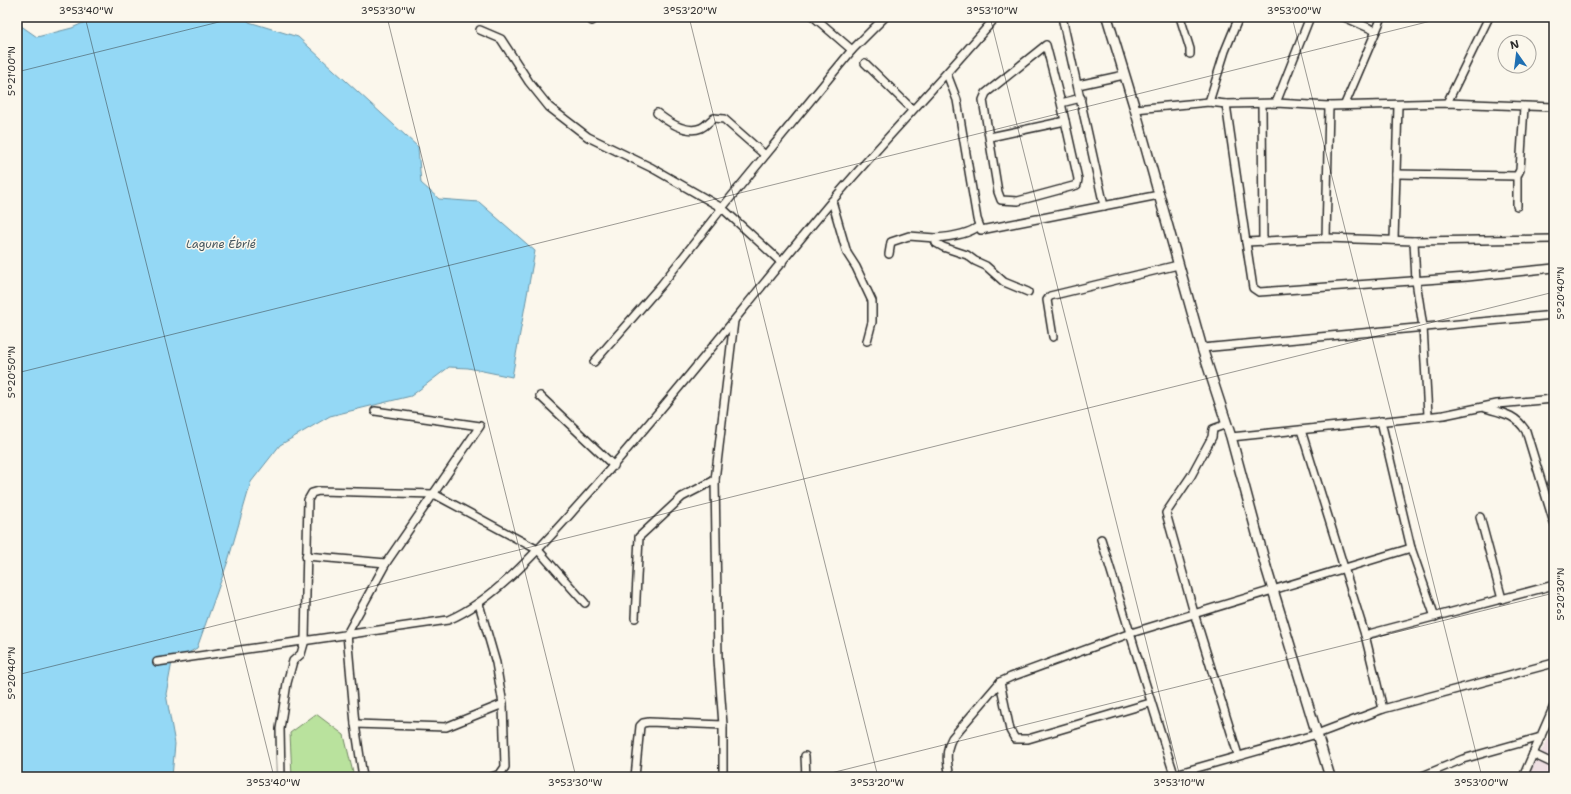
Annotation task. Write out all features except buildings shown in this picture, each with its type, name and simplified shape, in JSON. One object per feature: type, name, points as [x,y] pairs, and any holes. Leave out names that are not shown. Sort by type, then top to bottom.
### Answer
[{"type":"street","points":[[814,17],[852,50]]},
{"type":"street","points":[[594,362],[662,284],[765,155],[852,50],[885,17]]},
{"type":"street","points":[[157,662],[448,620],[479,604],[538,550],[614,466],[832,201],[912,110],[947,74],[996,17]]},
{"type":"street","points":[[1062,17],[1104,206]]},
{"type":"street","points":[[1107,17],[1135,109],[1202,348],[1231,437],[1272,589],[1330,777]]},
{"type":"street","points":[[1180,17],[1190,49],[1190,54]]},
{"type":"street","points":[[1209,102],[1225,51],[1239,17]]},
{"type":"street","points":[[1276,103],[1310,17]]},
{"type":"street","points":[[1344,17],[1376,31]]},
{"type":"street","points":[[1345,104],[1382,17]]},
{"type":"street","points":[[1447,103],[1489,17]]},
{"type":"street","points":[[480,30],[502,39],[529,82],[549,107],[588,137],[652,168],[722,208],[782,263]]},
{"type":"street","points":[[1046,45],[1065,121],[1078,185],[1018,201],[1002,200],[998,192],[983,100],[986,93],[1046,45]]},
{"type":"street","points":[[865,63],[912,110]]},
{"type":"street","points":[[947,74],[957,100],[979,226],[981,230],[1159,195]]},
{"type":"street","points":[[1078,85],[1124,75]]},
{"type":"street","points":[[1061,103],[1081,98]]},
{"type":"street","points":[[1135,109],[1209,102],[1226,104],[1262,105],[1276,103],[1329,106],[1345,104],[1398,106],[1447,103],[1554,107]]},
{"type":"street","points":[[1226,104],[1253,288],[1259,292],[1416,281],[1554,268]]},
{"type":"street","points":[[1262,105],[1263,242]]},
{"type":"street","points":[[1326,238],[1329,106]]},
{"type":"street","points":[[1394,240],[1398,106]]},
{"type":"street","points":[[1517,206],[1517,176],[1520,170],[1524,106]]},
{"type":"street","points":[[657,113],[677,126],[694,129],[701,128],[714,118],[724,119],[765,155]]},
{"type":"street","points":[[990,137],[1065,121]]},
{"type":"street","points":[[1396,174],[1517,176]]},
{"type":"street","points":[[832,201],[847,253],[856,267],[872,301],[872,322],[867,341]]},
{"type":"street","points":[[889,254],[891,242],[909,236],[935,238],[956,235],[973,230],[979,226]]},
{"type":"street","points":[[935,238],[936,243],[943,247],[967,255],[986,266],[1004,282],[1028,292]]},
{"type":"street","points":[[1246,242],[1326,238],[1414,241],[1554,239]]},
{"type":"street","points":[[1414,241],[1416,281],[1423,327],[1428,415]]},
{"type":"street","points":[[1053,337],[1047,300],[1050,296],[1178,265]]},
{"type":"street","points":[[1202,348],[1554,315]]},
{"type":"street","points":[[723,777],[723,725],[718,659],[715,480],[734,321]]},
{"type":"street","points":[[540,396],[614,466]]},
{"type":"street","points":[[1231,437],[1428,415],[1444,415],[1482,407],[1554,399]]},
{"type":"street","points":[[1482,407],[1520,420],[1526,431],[1554,523]]},
{"type":"street","points":[[363,777],[354,724],[347,634],[386,563],[480,426],[375,411]]},
{"type":"street","points":[[1381,421],[1410,548],[1435,617]]},
{"type":"street","points":[[1227,424],[1213,429],[1212,437],[1191,476],[1166,513],[1194,613],[1238,755]]},
{"type":"street","points":[[1301,430],[1366,635],[1383,709]]},
{"type":"street","points":[[635,618],[639,537],[682,497],[715,480]]},
{"type":"street","points":[[281,777],[280,728],[287,683],[293,661],[301,654],[305,640],[308,500],[312,493],[319,491],[434,494],[538,550],[586,603]]},
{"type":"street","points":[[1480,517],[1502,599]]},
{"type":"street","points":[[1101,539],[1131,633],[1150,703],[1175,776]]},
{"type":"street","points":[[950,777],[946,756],[948,746],[952,738],[1000,682],[1074,653],[1131,633],[1410,548]]},
{"type":"street","points":[[306,556],[386,563]]},
{"type":"street","points":[[1366,635],[1554,585]]},
{"type":"street","points":[[479,604],[496,663],[503,704],[506,761],[502,775],[492,777]]},
{"type":"street","points":[[1165,777],[1175,776],[1238,755],[1316,734],[1383,709],[1554,663]]},
{"type":"street","points":[[1000,682],[1010,730],[1015,739],[1028,739],[1150,703]]},
{"type":"street","points":[[354,724],[446,727],[503,704]]},
{"type":"street","points":[[1523,777],[1554,706]]},
{"type":"street","points":[[635,777],[640,726],[643,723],[723,725]]},
{"type":"street","points":[[1420,777],[1463,759],[1541,737]]},
{"type":"street","points":[[1533,754],[1554,764]]},
{"type":"street","points":[[805,756],[806,777]]},
{"type":"shaded area","points":[[1554,729],[1554,777],[1528,777],[1536,760]]},
{"type":"green space","points":[[316,714],[344,735],[354,777],[292,777],[290,733]]},
{"type":"water","name":"Lagune Ébrié","points":[[96,17],[244,17],[249,22],[298,37],[418,147],[421,183],[439,199],[479,202],[535,251],[512,377],[468,368],[449,367],[411,396],[330,416],[280,445],[251,482],[228,561],[197,648],[172,662],[166,694],[175,744],[172,777],[17,777],[17,23],[37,37],[72,28]]}]
